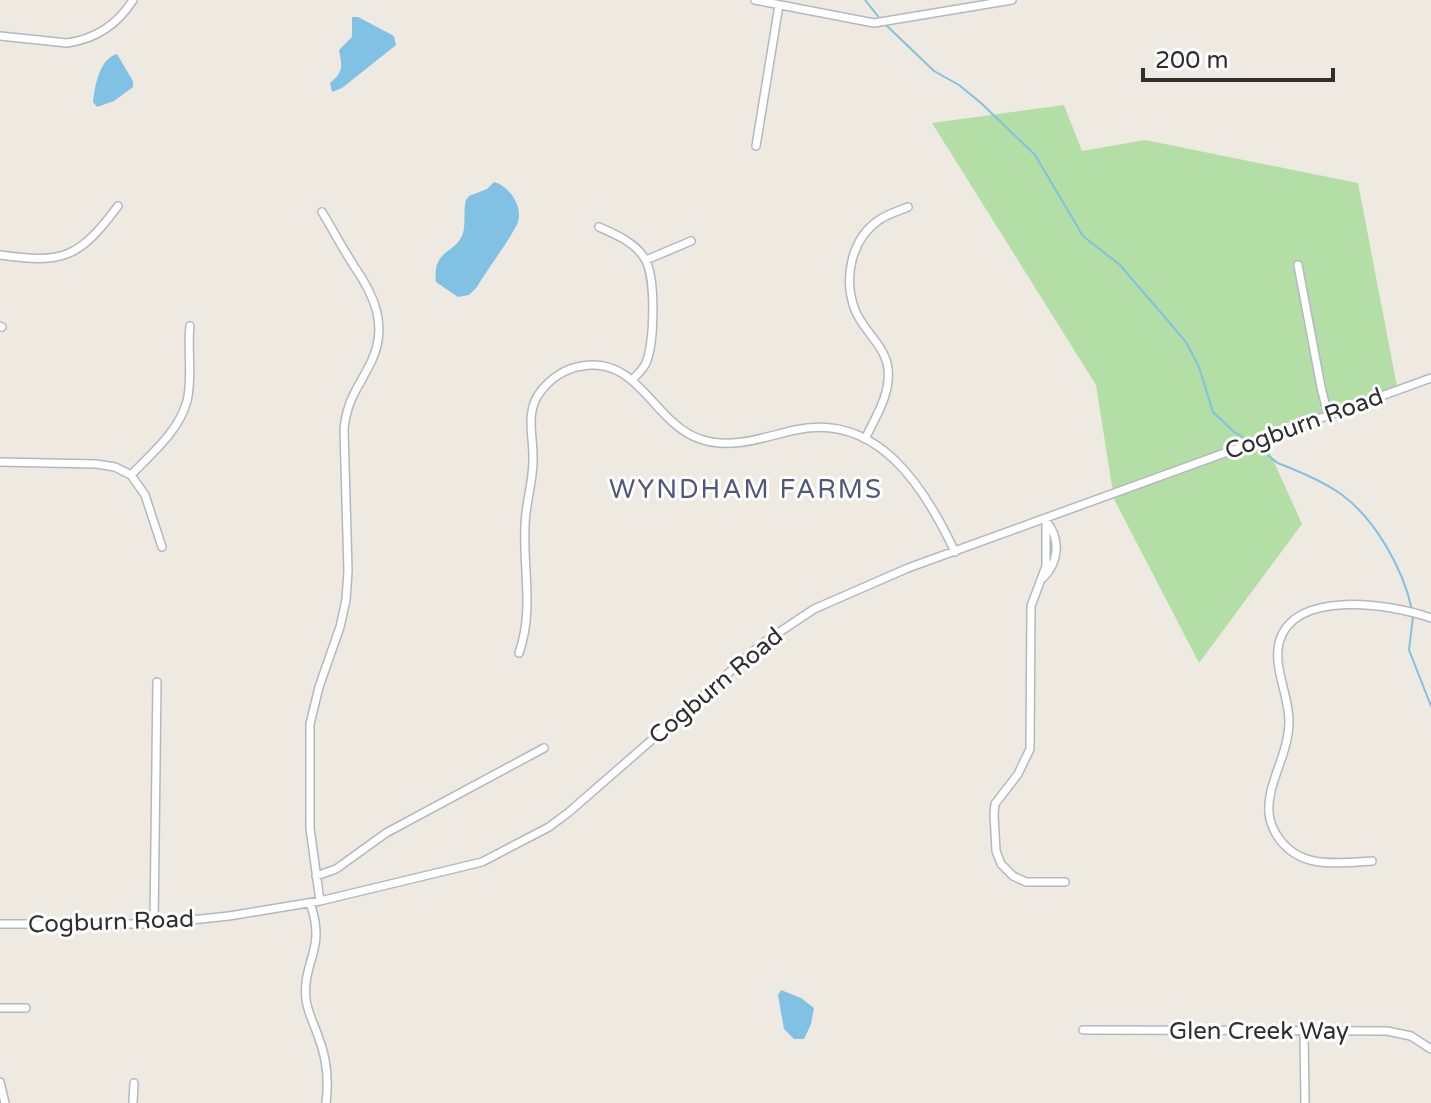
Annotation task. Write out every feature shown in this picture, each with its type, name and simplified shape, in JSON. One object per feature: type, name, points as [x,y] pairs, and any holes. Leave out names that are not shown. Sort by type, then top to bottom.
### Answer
[{"type":"street","points":[[0,36],[67,43],[86,39],[107,28],[133,0]]},
{"type":"street","points":[[755,0],[874,23],[1012,0]]},
{"type":"street","points":[[756,146],[779,5]]},
{"type":"street","points":[[0,255],[32,260],[69,254],[95,236],[118,206]]},
{"type":"street","points":[[865,439],[883,403],[888,366],[881,349],[855,310],[850,283],[851,262],[858,244],[870,227],[908,207]]},
{"type":"street","points":[[320,901],[310,828],[310,724],[346,600],[344,429],[347,410],[353,392],[374,354],[379,326],[377,307],[370,289],[322,212]]},
{"type":"street","points":[[599,227],[629,243],[646,260],[652,289],[650,347],[646,364],[633,379]]},
{"type":"street","points":[[646,260],[691,241]]},
{"type":"street","points":[[1298,265],[1328,415]]},
{"type":"street","points":[[131,475],[168,436],[182,414],[188,398],[190,326]]},
{"type":"street","points":[[519,653],[527,631],[528,616],[525,528],[534,464],[531,408],[546,385],[561,373],[579,366],[607,366],[633,379],[675,425],[708,442],[736,444],[820,427],[839,428],[865,439],[892,457],[918,485],[938,516],[955,552]]},
{"type":"street","name":"Cogburn Road","points":[[0,924],[154,924],[229,916],[320,901],[468,867],[516,845],[569,812],[761,645],[791,622],[837,597],[1431,378]]},
{"type":"street","points":[[0,462],[96,464],[131,475],[145,495],[162,547]]},
{"type":"street","points":[[1045,520],[1055,537],[1056,556],[1053,568],[1042,579],[1031,606],[1030,749],[1018,774],[995,804],[996,851],[1001,864],[1013,876],[1026,882],[1065,882]]},
{"type":"street","points":[[1372,861],[1321,864],[1300,858],[1286,848],[1272,827],[1268,809],[1287,744],[1289,719],[1279,643],[1288,624],[1301,612],[1317,607],[1380,606],[1404,609],[1431,618]]},
{"type":"street","points":[[154,924],[157,682]]},
{"type":"street","points":[[316,876],[336,869],[386,833],[544,748]]},
{"type":"street","points":[[310,903],[317,922],[317,941],[308,973],[306,1003],[327,1064],[326,1103]]},
{"type":"street","points":[[0,1008],[26,1008]]},
{"type":"street","name":"Glen Creek Way","points":[[1083,1030],[1400,1032],[1431,1049]]},
{"type":"street","points":[[1304,1032],[1305,1103]]},
{"type":"street","points":[[0,1082],[5,1103]]},
{"type":"street","points":[[133,1103],[134,1083]]},
{"type":"green space","points":[[1064,105],[1082,151],[1145,140],[1358,183],[1398,392],[1260,431],[1302,524],[1199,663],[1114,499],[1096,385],[932,123]]},
{"type":"water","points":[[352,17],[358,17],[394,36],[396,45],[342,88],[332,92],[330,83],[341,68],[339,50],[352,37]]},
{"type":"water","points":[[117,54],[133,81],[133,87],[114,101],[97,107],[93,102],[99,74],[106,61]]},
{"type":"water","points":[[494,182],[514,198],[518,222],[477,287],[469,295],[458,297],[436,282],[438,263],[460,240],[466,200]]},
{"type":"water","points":[[781,990],[801,998],[814,1008],[804,1039],[794,1039],[784,1029],[778,995]]},
{"type":"waterway","points":[[865,0],[881,20]]},
{"type":"waterway","points":[[886,25],[934,71],[959,85],[981,103],[1035,155],[1083,236],[1120,265],[1186,342],[1199,367],[1213,412],[1234,432],[1250,441]]},
{"type":"waterway","points":[[1256,444],[1277,462],[1326,485],[1353,504],[1376,531],[1395,561],[1412,610]]},
{"type":"waterway","points":[[1413,616],[1409,650],[1431,706]]},
{"type":"district","name":"WYNDHAM FARMS","points":[[746,489]]}]
